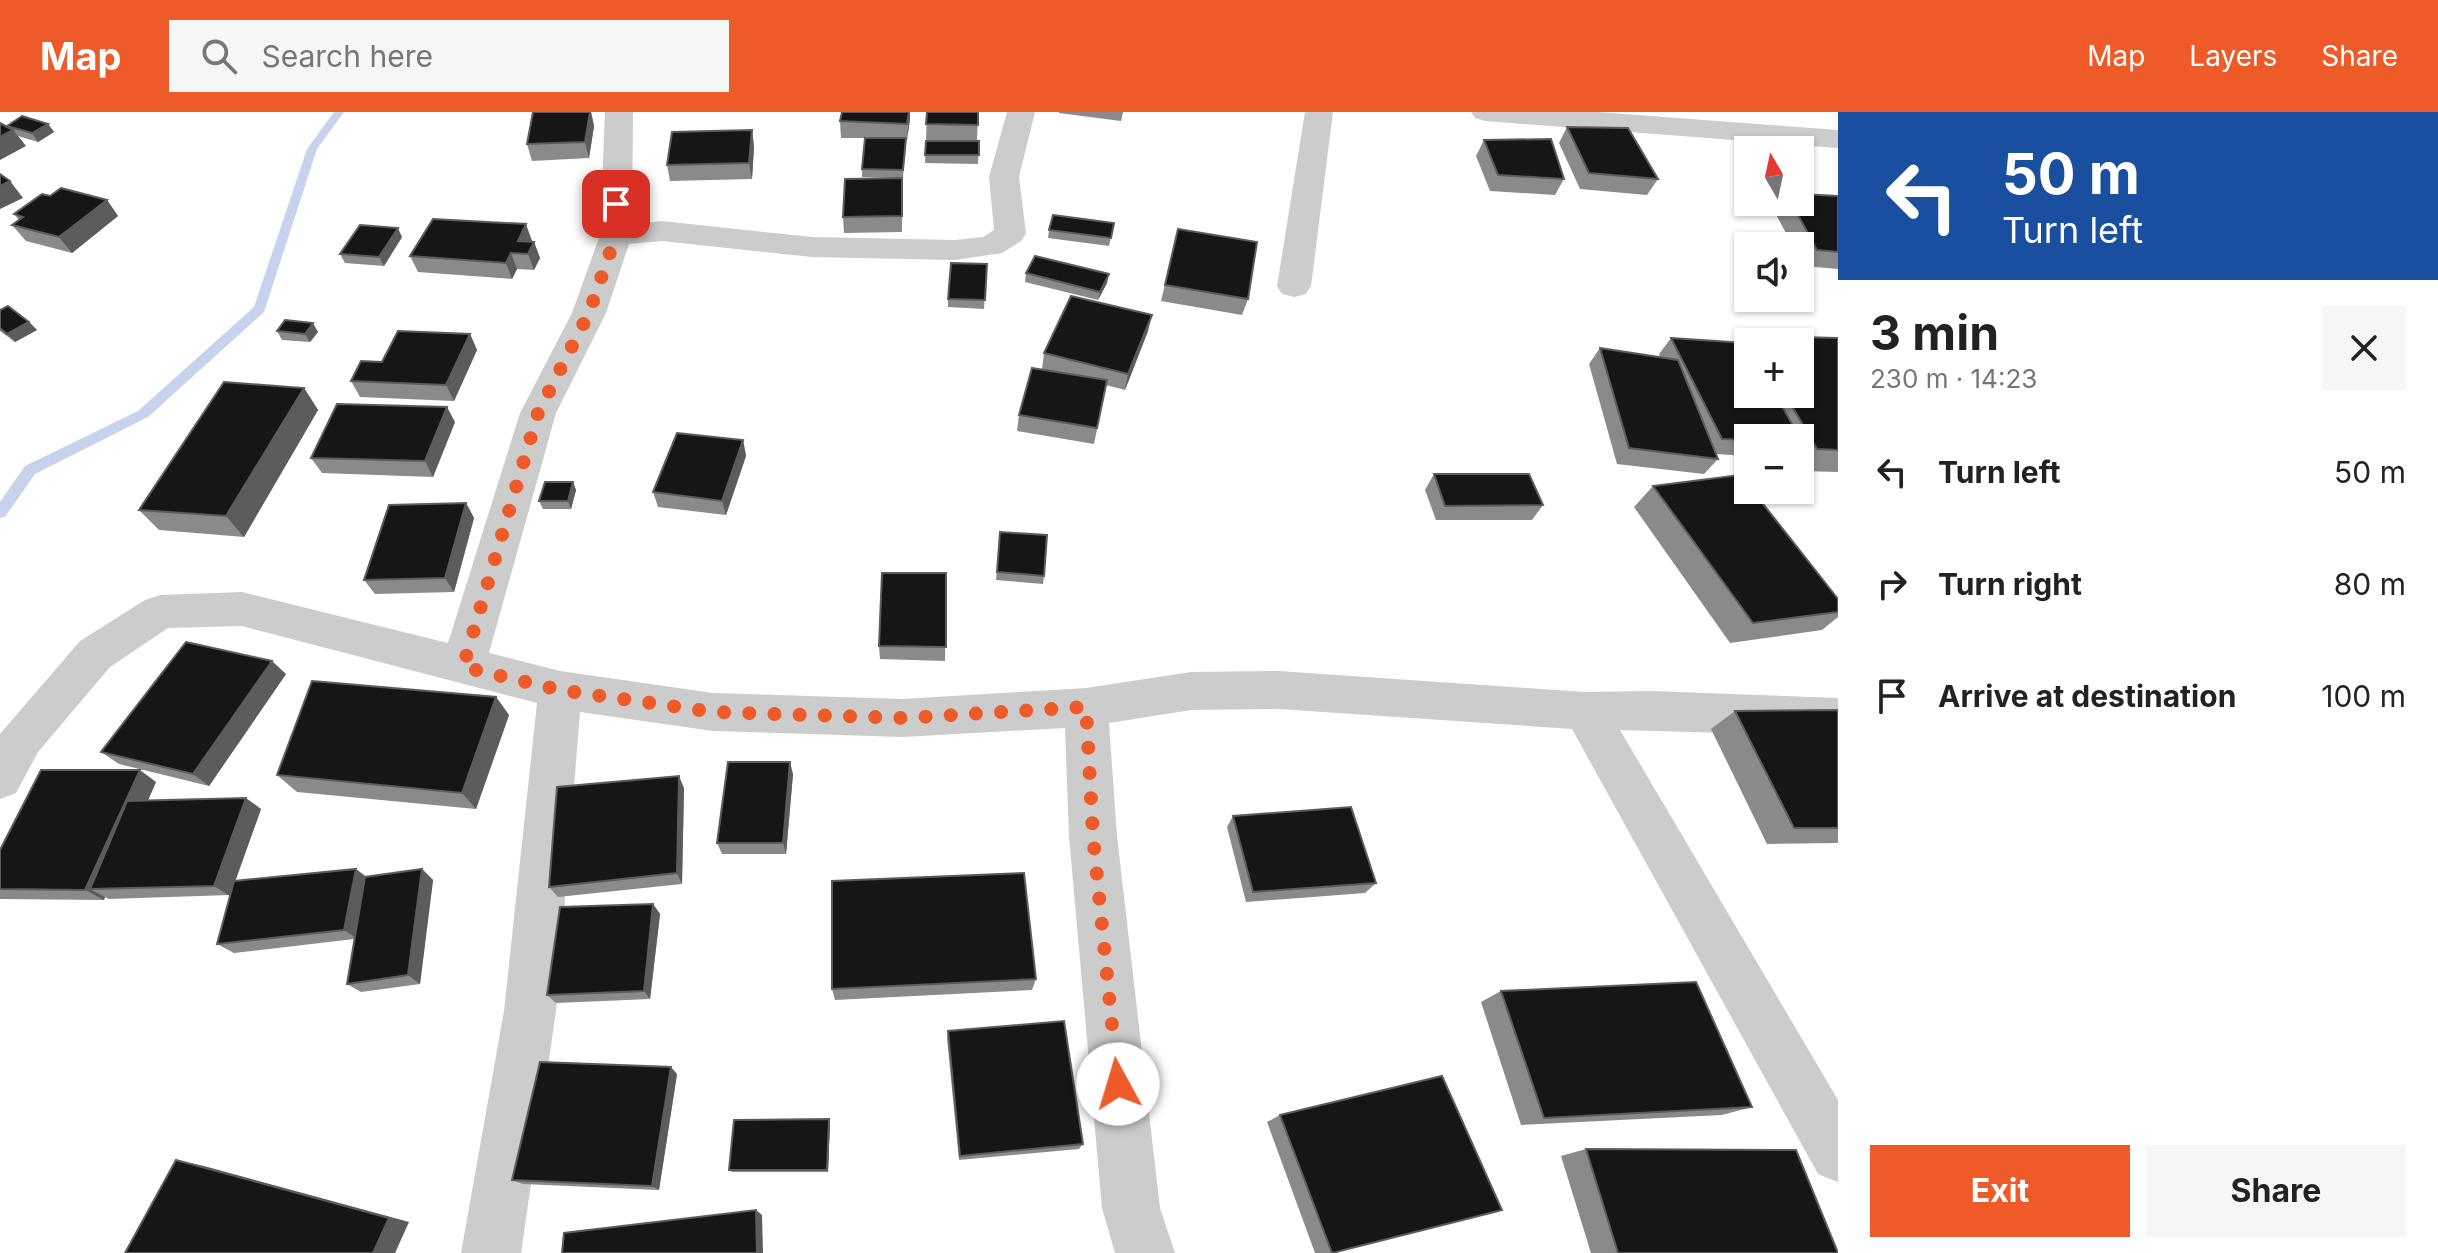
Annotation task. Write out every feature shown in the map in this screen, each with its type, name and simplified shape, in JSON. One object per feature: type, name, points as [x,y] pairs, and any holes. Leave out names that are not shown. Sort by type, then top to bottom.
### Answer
[{"type":"street","points":[[463,667],[538,413],[589,313],[616,235],[619,112]]},
{"type":"street","points":[[616,235],[662,231],[812,247],[955,250],[991,246],[1010,234],[1004,177],[1021,112]]},
{"type":"street","points":[[1294,286],[1319,112]]},
{"type":"street","points":[[1485,112],[1838,139]]},
{"type":"street","points":[[0,778],[22,738],[95,654],[160,612],[206,608],[242,609],[560,690],[713,712],[903,718],[1086,707],[1191,691],[1279,690],[1585,711],[1650,710],[1838,717]]},
{"type":"street","points":[[491,1253],[530,1011],[560,690]]},
{"type":"street","points":[[1086,707],[1093,836],[1131,1208],[1145,1253]]},
{"type":"street","points":[[1585,711],[1838,1154]]},
{"type":"building","points":[[533,112],[590,112],[585,142],[527,144]]},
{"type":"building","points":[[842,112],[909,112],[907,124],[840,121]]},
{"type":"building","points":[[927,112],[978,112],[978,125],[926,124]]},
{"type":"building","points":[[22,116],[48,124],[32,133],[7,126]]},
{"type":"building","points":[[0,123],[13,130],[0,137]]},
{"type":"building","points":[[1567,127],[1628,128],[1658,179],[1589,173]]},
{"type":"building","points":[[752,130],[749,163],[667,165],[672,132]]},
{"type":"building","points":[[865,138],[906,138],[903,170],[862,169]]},
{"type":"building","points":[[1551,139],[1564,179],[1498,175],[1484,140]]},
{"type":"building","points":[[926,141],[979,141],[979,155],[925,155]]},
{"type":"building","points":[[0,174],[10,181],[0,186]]},
{"type":"building","points":[[902,178],[902,216],[843,217],[845,179]]},
{"type":"building","points":[[61,188],[107,200],[59,237],[12,225],[23,217],[14,214],[42,194],[50,196]]},
{"type":"building","points":[[1814,195],[1838,196],[1838,252],[1817,250],[1814,232],[1807,232],[1799,216],[1814,216]]},
{"type":"building","points":[[1053,215],[1114,223],[1111,238],[1049,230]]},
{"type":"building","points":[[433,219],[526,224],[518,241],[534,242],[528,254],[511,253],[506,263],[410,256]]},
{"type":"building","points":[[360,225],[398,228],[379,257],[340,254]]},
{"type":"building","points":[[1178,229],[1257,242],[1248,299],[1165,285]]},
{"type":"building","points":[[1035,256],[1109,274],[1100,292],[1026,273]]},
{"type":"building","points":[[951,263],[987,264],[985,300],[948,299]]},
{"type":"building","points":[[1071,296],[1152,315],[1128,374],[1044,353]]},
{"type":"building","points":[[8,306],[29,322],[7,334],[0,328],[0,310]]},
{"type":"building","points":[[285,320],[313,323],[305,334],[277,331]]},
{"type":"building","points":[[398,331],[470,334],[446,385],[351,381],[361,361],[382,362]]},
{"type":"building","points":[[1814,337],[1838,338],[1838,450],[1817,449],[1814,424],[1802,424],[1793,408],[1814,408]]},
{"type":"building","points":[[1671,338],[1734,342],[1734,408],[1783,408],[1792,424],[1734,424],[1734,439],[1722,439]]},
{"type":"building","points":[[1600,348],[1678,360],[1718,459],[1629,448]]},
{"type":"building","points":[[1032,368],[1107,380],[1097,428],[1019,415]]},
{"type":"building","points":[[224,382],[304,388],[226,516],[139,510]]},
{"type":"building","points":[[337,404],[447,407],[425,461],[311,458]]},
{"type":"building","points":[[677,433],[743,440],[722,501],[653,492]]},
{"type":"building","points":[[1434,474],[1529,474],[1543,505],[1445,506]]},
{"type":"building","points":[[1734,476],[1734,504],[1763,504],[1838,599],[1838,612],[1753,623],[1653,486]]},
{"type":"building","points":[[545,482],[573,482],[568,501],[539,501]]},
{"type":"building","points":[[466,503],[445,578],[364,580],[389,505]]},
{"type":"building","points":[[1000,532],[1047,535],[1044,576],[997,572]]},
{"type":"building","points":[[882,573],[946,573],[946,647],[879,646]]},
{"type":"building","points":[[186,642],[272,661],[193,774],[101,752]]},
{"type":"building","points":[[312,681],[496,697],[462,793],[277,775]]},
{"type":"building","points":[[1838,710],[1838,828],[1794,828],[1735,711]]},
{"type":"building","points":[[728,762],[790,762],[783,843],[717,843]]},
{"type":"building","points":[[41,770],[140,770],[85,890],[0,889],[0,850]]},
{"type":"building","points":[[679,776],[677,873],[549,887],[557,787]]},
{"type":"building","points":[[246,798],[214,886],[90,889],[127,801]]},
{"type":"building","points":[[1351,807],[1376,883],[1253,892],[1233,816]]},
{"type":"building","points":[[356,869],[344,930],[217,944],[234,881]]},
{"type":"building","points":[[422,869],[408,975],[347,984],[365,877]]},
{"type":"building","points":[[1024,873],[1036,979],[832,989],[832,881]]},
{"type":"building","points":[[653,904],[644,991],[547,995],[560,907]]},
{"type":"building","points":[[1696,982],[1752,1107],[1544,1118],[1501,991]]},
{"type":"building","points":[[1064,1021],[1083,1144],[960,1156],[948,1031]]},
{"type":"building","points":[[540,1062],[671,1067],[652,1186],[512,1180]]},
{"type":"building","points":[[1442,1076],[1502,1210],[1332,1253],[1280,1115]]},
{"type":"building","points":[[829,1119],[827,1170],[729,1170],[734,1120]]},
{"type":"building","points":[[1586,1149],[1796,1150],[1838,1253],[1618,1253]]},
{"type":"building","points":[[176,1160],[389,1218],[373,1253],[125,1253]]},
{"type":"building","points":[[756,1210],[757,1253],[562,1253],[564,1233]]},
{"type":"waterway","points":[[0,513],[30,470],[143,414],[260,309],[312,149],[339,112]]},
{"type":"route","points":[[616,204],[616,235],[589,313],[538,413],[463,667],[560,690],[713,712],[903,718],[1086,707],[1093,836],[1118,1084]]}]
